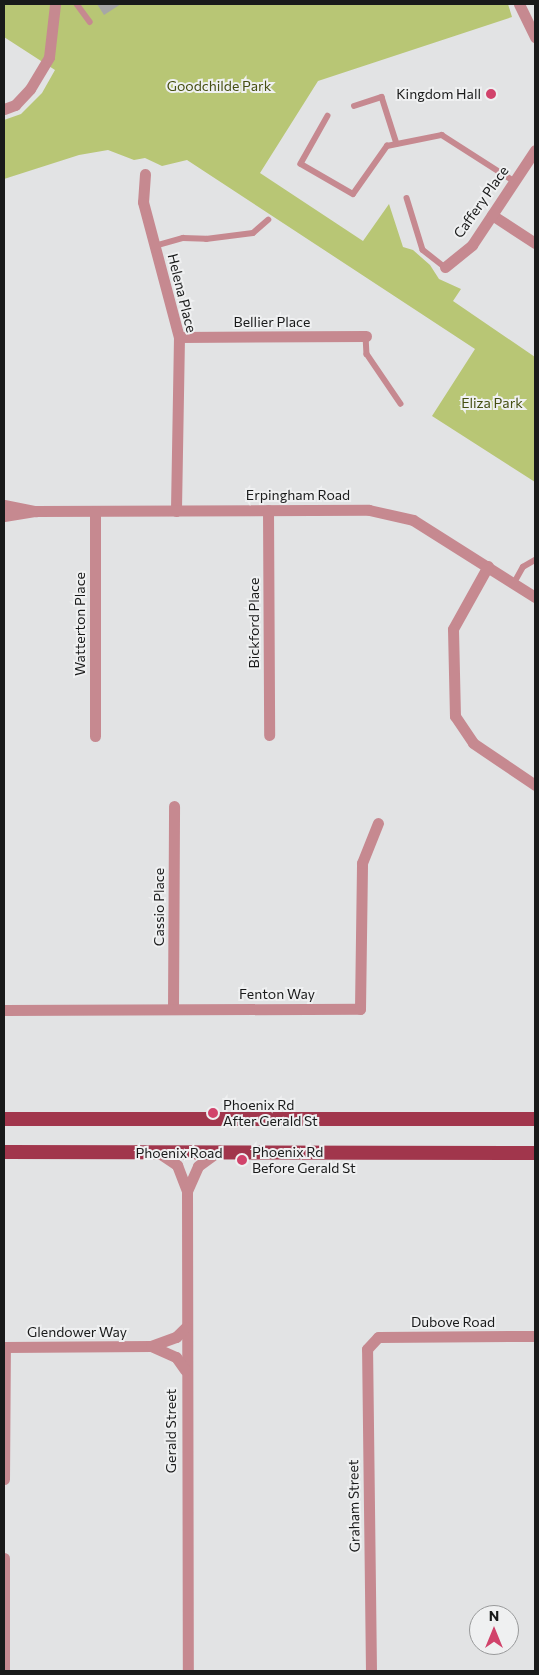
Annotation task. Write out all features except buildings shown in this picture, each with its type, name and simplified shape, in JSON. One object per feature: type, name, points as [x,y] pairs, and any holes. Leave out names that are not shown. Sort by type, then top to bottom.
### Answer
[{"type":"main road","points":[[4,1119],[535,1119]]},
{"type":"main road","name":"Phoenix Road","points":[[4,1152],[535,1153]]},
{"type":"street","points":[[4,109],[15,104],[30,89],[49,57],[55,4]]},
{"type":"street","points":[[519,4],[535,37]]},
{"type":"street","name":"Caffery Place","points":[[446,267],[472,245],[535,150]]},
{"type":"street","name":"Helena Place","points":[[145,174],[143,202],[179,337],[176,511]]},
{"type":"street","points":[[492,216],[535,243]]},
{"type":"street","name":"Bellier Place","points":[[179,337],[366,336]]},
{"type":"street","name":"Erpingham Road","points":[[4,505],[36,511]]},
{"type":"street","name":"Bickford Place","points":[[268,510],[269,735]]},
{"type":"street","name":"Erpingham Road","points":[[4,516],[36,511],[368,510],[413,520],[535,597]]},
{"type":"street","name":"Watterton Place","points":[[95,511],[95,736]]},
{"type":"street","points":[[488,566],[453,629],[455,716],[472,743],[535,785]]},
{"type":"street","name":"Cassio Place","points":[[173,1009],[174,806]]},
{"type":"street","name":"Fenton Way","points":[[4,1010],[360,1009],[362,863],[378,823]]},
{"type":"street","name":"Gerald Street","points":[[159,1153],[177,1165],[187,1191],[188,1671]]},
{"type":"street","name":"Gerald Street","points":[[187,1191],[198,1166],[216,1153]]},
{"type":"street","name":"Glendower Way","points":[[4,1347],[151,1346],[176,1337],[186,1327]]},
{"type":"street","name":"Dubove Road","points":[[373,1344],[378,1337],[535,1336]]},
{"type":"street","name":"Graham Street","points":[[371,1671],[368,1350],[373,1344]]},
{"type":"street","name":"Glendower Way","points":[[151,1346],[181,1361],[186,1374]]},
{"type":"street","points":[[4,1347],[4,1479]]},
{"type":"street","points":[[4,1558],[4,1671]]},
{"type":"lane","points":[[78,4],[90,22]]},
{"type":"lane","points":[[354,106],[382,97],[397,144]]},
{"type":"lane","points":[[328,116],[301,164],[353,194],[387,146],[442,135],[514,181]]},
{"type":"lane","points":[[407,198],[423,250],[446,267]]},
{"type":"lane","points":[[155,246],[183,238],[206,239],[253,233],[268,220]]},
{"type":"lane","points":[[366,336],[368,354],[401,404]]},
{"type":"lane","points":[[514,582],[524,568],[535,560]]},
{"type":"green space","name":"Goodchilde Park","points":[[4,4],[508,4],[512,17],[318,81],[260,173],[363,241],[389,204],[403,247],[413,250],[430,265],[439,279],[461,289],[453,301],[535,357],[535,482],[432,416],[475,349],[187,160],[162,166],[145,158],[134,160],[108,150],[79,155],[4,179],[4,120],[21,114],[42,93],[55,70],[4,37]]},
{"type":"place","name":"Kingdom Hall","points":[[491,94]]},
{"type":"place","name":"Phoenix Rd After Gerald St","points":[[213,1113]]},
{"type":"place","name":"Phoenix Rd Before Gerald St","points":[[242,1160]]},
{"type":"park label","name":"Eliza Park","points":[[492,403]]}]
